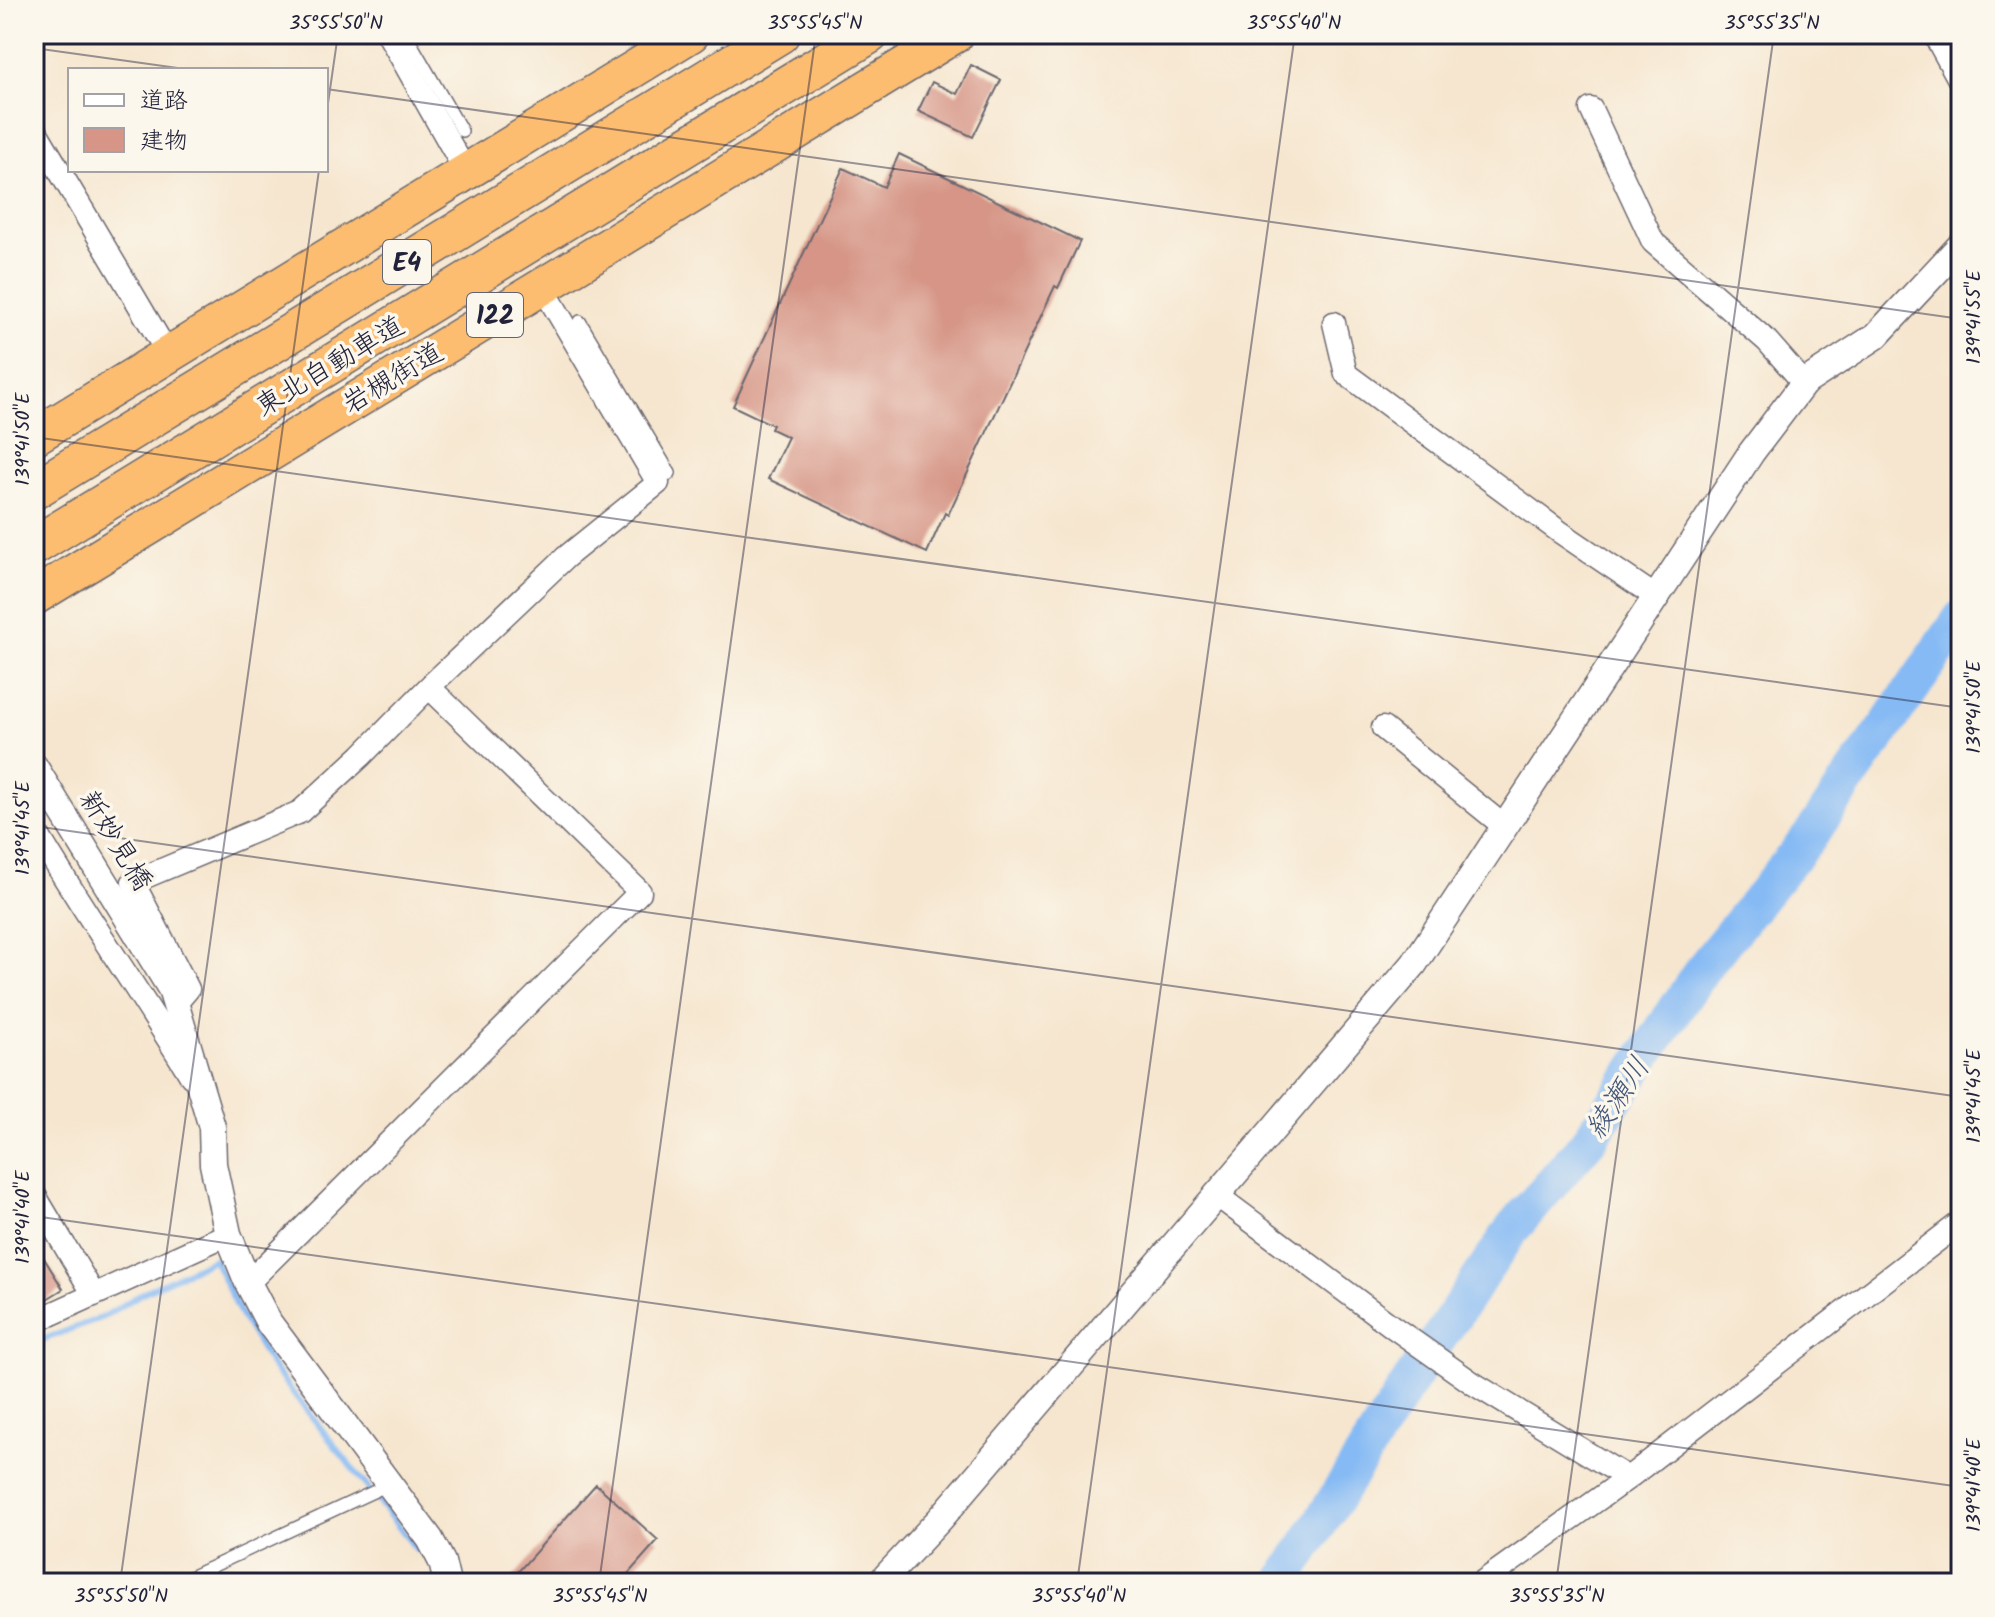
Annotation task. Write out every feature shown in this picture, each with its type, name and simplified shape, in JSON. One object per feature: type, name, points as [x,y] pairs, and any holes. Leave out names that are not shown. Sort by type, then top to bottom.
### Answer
[{"type":"highway","points":[[34,437],[691,34]]},
{"type":"highway","name":"東北自動車道","points":[[34,490],[780,34]]},
{"type":"highway","name":"東北自動車道","points":[[34,546],[870,34]]},
{"type":"highway","name":"岩槻街道","points":[[34,597],[956,34]]},
{"type":"street","points":[[388,34],[466,172]]},
{"type":"street","points":[[1934,34],[1961,83]]},
{"type":"street","points":[[1591,109],[1653,242],[1767,341],[1804,383]]},
{"type":"street","points":[[34,128],[168,354]]},
{"type":"street","points":[[880,1583],[941,1518],[1414,964],[1751,453],[1804,383],[1876,336],[1961,245]]},
{"type":"street","points":[[176,1003],[188,989],[133,882],[300,812],[566,557],[658,483],[542,286]]},
{"type":"street","points":[[1334,323],[1346,374],[1560,532],[1656,597]]},
{"type":"street","points":[[248,1283],[640,892],[429,687]]},
{"type":"street","points":[[1383,728],[1505,827]]},
{"type":"street","name":"新妙見橋","points":[[34,766],[171,989],[212,1127],[213,1164],[228,1234],[248,1283],[269,1323],[430,1539],[442,1562],[447,1583]]},
{"type":"street","points":[[34,828],[80,906],[146,1002],[204,1097]]},
{"type":"street","points":[[34,1194],[94,1295]]},
{"type":"street","points":[[1215,1194],[1474,1384],[1628,1478]]},
{"type":"street","points":[[1481,1583],[1628,1478],[1961,1222]]},
{"type":"street","points":[[34,1322],[228,1234]]},
{"type":"lane","points":[[406,34],[462,131]]},
{"type":"lane","points":[[580,321],[670,473],[658,483]]},
{"type":"lane","points":[[177,1583],[391,1484]]},
{"type":"building","points":[[971,65],[1001,80],[973,137],[918,111],[932,82],[957,94]]},
{"type":"building","points":[[899,154],[1080,241],[1058,288],[1055,286],[948,515],[945,513],[927,553],[768,479],[788,437],[771,429],[773,425],[733,406],[843,168],[884,187]]},
{"type":"building","points":[[34,1242],[63,1289],[34,1307]]},
{"type":"building","points":[[596,1484],[658,1540],[620,1583],[508,1583]]},
{"type":"waterway","name":"綾瀬川","points":[[1282,1583],[1408,1384],[1513,1228],[1589,1140],[1703,968],[1810,836],[1961,618]]},
{"type":"waterway","points":[[34,1343],[103,1317],[146,1291],[214,1259],[241,1315],[271,1365],[416,1549]]}]
